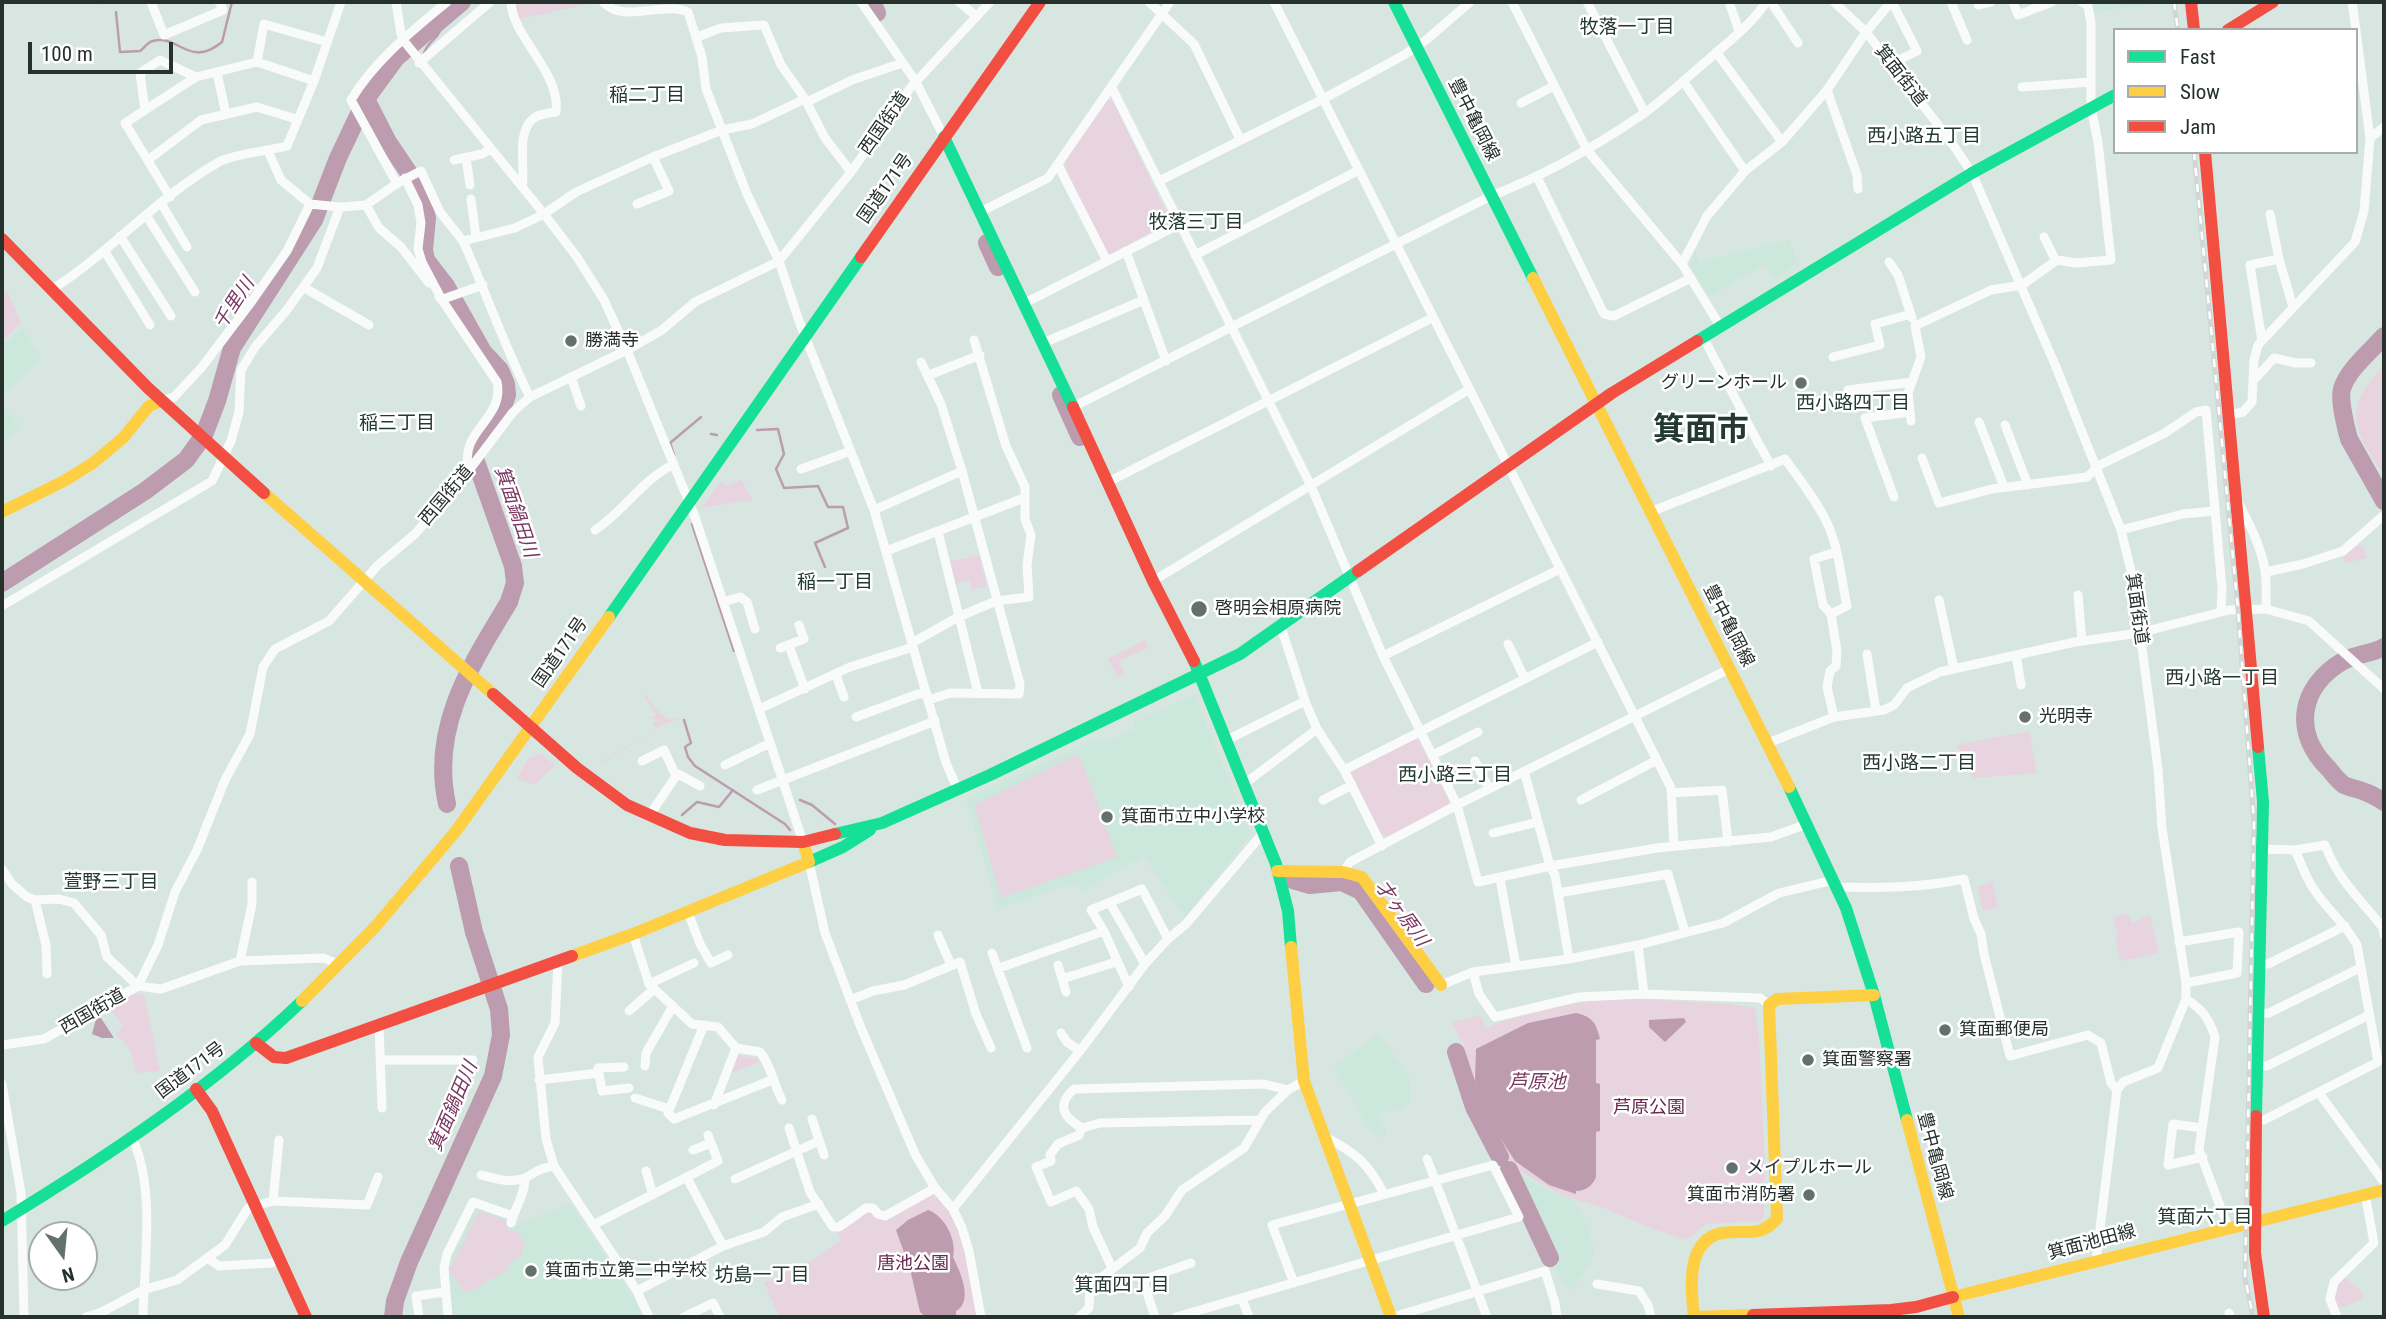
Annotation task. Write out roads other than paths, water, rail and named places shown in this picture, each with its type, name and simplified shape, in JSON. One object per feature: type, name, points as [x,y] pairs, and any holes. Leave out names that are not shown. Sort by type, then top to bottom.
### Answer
[{"type":"main road","name":"国道171号","points":[[2,1221],[132,1138],[256,1043],[381,923],[450,840],[1040,2]]},
{"type":"main road","name":"豊中亀岡線","points":[[1394,2],[1768,743],[1846,908],[1874,995],[1953,1297]]},
{"type":"main road","points":[[2191,2],[2194,28]]},
{"type":"main road","points":[[2231,28],[2273,2]]},
{"type":"main road","points":[[256,1043],[274,1057],[286,1058],[633,934],[843,847],[882,823],[958,790],[1200,675],[1282,627],[1596,405],[1720,326],[1972,173],[2113,96]]},
{"type":"main road","points":[[944,137],[1200,675],[1263,833],[1289,911],[1304,1081],[1392,1317]]},
{"type":"main road","points":[[2205,154],[2263,802],[2255,1253],[2264,1317]]},
{"type":"main road","points":[[2,239],[180,419],[577,768],[627,805],[690,833],[725,840],[803,842],[882,823]]},
{"type":"main road","points":[[2,512],[93,463],[123,438],[149,407],[161,401]]},
{"type":"main road","points":[[803,842],[809,862]]},
{"type":"main road","points":[[1277,871],[1343,872],[1362,877],[1441,985]]},
{"type":"main road","points":[[1694,1317],[1690,1282],[1699,1248],[1709,1237],[1721,1233],[1761,1232],[1772,1228],[1777,1219],[1769,1006],[1777,999],[1874,995]]},
{"type":"main road","points":[[196,1089],[212,1111],[306,1317]]},
{"type":"main road","name":"箕面池田線","points":[[1694,1317],[1916,1307],[2255,1220],[2384,1190]]},
{"type":"main road","points":[[1953,1297],[1959,1317]]},
{"type":"street","points":[[151,2],[164,34],[223,10],[219,2]]},
{"type":"street","points":[[51,289],[76,274],[146,215],[221,160],[286,146],[314,81],[341,2]]},
{"type":"street","points":[[396,2],[403,40],[544,215],[604,300],[689,503],[803,842]]},
{"type":"street","points":[[447,2],[403,40],[361,84],[351,100],[367,129],[418,205],[421,223],[419,256],[497,382],[500,396],[496,405],[470,441],[466,457],[469,470]]},
{"type":"street","points":[[419,62],[490,2]]},
{"type":"street","points":[[511,2],[515,20],[557,97],[556,112],[534,118],[525,130],[520,164],[524,175],[522,187]]},
{"type":"street","points":[[603,2],[610,8],[626,12],[659,8],[684,9],[688,12],[702,57],[706,89],[757,216],[779,261],[805,337],[874,510],[946,763],[958,790]]},
{"type":"street","points":[[861,2],[916,82],[944,137]]},
{"type":"street","points":[[958,2],[976,16]]},
{"type":"street","name":"西国街道","points":[[2,1045],[44,1039],[138,986],[158,945],[175,892],[197,850],[225,780],[250,734],[263,667],[275,649],[329,621],[378,565],[415,534],[513,412],[530,397],[626,350],[662,330],[695,302],[779,261],[851,172],[916,82],[990,2]]},
{"type":"street","points":[[1149,2],[1194,44],[1240,139]]},
{"type":"street","points":[[980,212],[1048,178],[1170,2]]},
{"type":"street","points":[[1274,2],[1657,760],[1671,793],[1674,846]]},
{"type":"street","points":[[1159,181],[1323,100],[1416,47],[1470,2]]},
{"type":"street","points":[[1512,2],[1587,150],[1682,264],[1720,326]]},
{"type":"street","points":[[1587,2],[1645,113]]},
{"type":"street","points":[[1729,2],[1739,31]]},
{"type":"street","points":[[1073,407],[1492,195],[1537,177],[1587,150],[1645,113],[1739,31],[1766,2]]},
{"type":"street","points":[[1772,2],[1798,43]]},
{"type":"street","name":"箕面街道","points":[[1834,2],[1866,32],[1972,173],[2022,285],[2121,530],[2133,579],[2158,769],[2162,828],[2186,999],[2158,1068],[2123,1082],[2117,1090]]},
{"type":"street","points":[[1682,264],[1707,216],[1745,171],[1782,142],[1827,90],[1866,32],[1891,2],[1917,51],[1891,64]]},
{"type":"street","points":[[1951,2],[1967,40]]},
{"type":"street","points":[[1978,5],[1991,2]]},
{"type":"street","points":[[2013,2],[2018,15],[2052,2]]},
{"type":"street","points":[[1915,326],[1991,290],[2022,285],[2056,261],[2076,263],[2111,260],[2098,142],[2091,108],[2091,23],[2088,6],[2082,2]]},
{"type":"street","points":[[2353,2],[2356,28]]},
{"type":"street","points":[[257,62],[264,24],[327,42]]},
{"type":"street","points":[[697,37],[721,28],[764,25],[781,65],[806,101],[825,138],[851,172]]},
{"type":"street","points":[[2229,415],[2243,412],[2250,406],[2258,345],[2358,236],[2364,211],[2370,138],[2358,45]]},
{"type":"street","points":[[1716,52],[1782,142]]},
{"type":"street","points":[[145,110],[140,73],[150,66],[160,60],[196,77]]},
{"type":"street","points":[[170,197],[125,123],[196,77],[257,62],[314,81]]},
{"type":"street","points":[[463,241],[514,228],[544,215],[576,192],[653,157],[722,130],[752,124],[852,80],[902,63]]},
{"type":"street","points":[[216,73],[226,114]]},
{"type":"street","points":[[1683,80],[1745,171]]},
{"type":"street","points":[[2022,88],[2091,82]]},
{"type":"street","points":[[1521,103],[1555,86]]},
{"type":"street","points":[[1111,88],[1311,486],[1382,656],[1457,805],[1478,882],[1550,866],[1674,846],[1771,837],[1807,824]]},
{"type":"street","points":[[1827,90],[1857,175],[1858,189]]},
{"type":"street","points":[[148,160],[201,120],[257,107],[296,119]]},
{"type":"street","points":[[2370,138],[2383,131]]},
{"type":"street","points":[[454,160],[482,154],[491,149]]},
{"type":"street","points":[[268,151],[281,180],[310,204],[341,207],[366,205],[403,179],[421,171],[440,212],[463,241],[511,360],[530,397]]},
{"type":"street","points":[[637,204],[669,191],[653,157]]},
{"type":"street","points":[[466,158],[470,184]]},
{"type":"street","points":[[1058,165],[1107,261]]},
{"type":"street","points":[[1195,255],[1359,170]]},
{"type":"street","points":[[1537,177],[1604,314],[1614,316],[1691,278]]},
{"type":"street","points":[[471,199],[476,237]]},
{"type":"street","points":[[161,204],[187,247]]},
{"type":"street","points":[[161,401],[174,397],[202,367],[252,301],[287,251],[310,204]]},
{"type":"street","points":[[366,205],[379,228],[401,247],[444,299]]},
{"type":"street","points":[[2,606],[212,481],[231,441],[239,412],[242,370],[255,347],[317,268],[341,207]]},
{"type":"street","points":[[2270,214],[2293,307]]},
{"type":"street","points":[[146,215],[195,292]]},
{"type":"street","points":[[1023,304],[1180,223]]},
{"type":"street","points":[[120,236],[171,316]]},
{"type":"street","points":[[2044,237],[2056,261]]},
{"type":"street","points":[[104,250],[150,325]]},
{"type":"street","points":[[1126,251],[1166,361]]},
{"type":"street","points":[[2262,341],[2250,265],[2279,259]]},
{"type":"street","points":[[1889,262],[1898,275],[1915,326],[1921,358],[1908,393],[1910,416],[1865,418],[1894,497]]},
{"type":"street","points":[[444,299],[483,285]]},
{"type":"street","points":[[303,287],[369,325]]},
{"type":"street","points":[[1043,343],[1144,300]]},
{"type":"street","points":[[1833,357],[1880,345],[1875,324],[1911,314]]},
{"type":"street","points":[[1108,482],[1432,318]]},
{"type":"street","points":[[1703,337],[1771,466]]},
{"type":"street","points":[[759,709],[850,667],[913,645],[958,617],[996,601],[1029,597],[1027,565],[1031,535],[1025,519],[1025,487],[1006,446],[974,340]]},
{"type":"street","points":[[929,376],[980,355]]},
{"type":"street","points":[[2253,380],[2274,358],[2296,363],[2311,362]]},
{"type":"street","points":[[856,717],[918,694],[928,697],[950,693],[1019,694],[1020,684],[962,471],[941,404],[921,362]]},
{"type":"street","points":[[571,377],[581,406]]},
{"type":"street","points":[[1847,390],[1912,382]]},
{"type":"street","points":[[1153,580],[1468,390]]},
{"type":"street","points":[[1922,458],[1938,503],[2004,487],[2087,477],[2100,466],[2165,433],[2187,417],[2206,410],[2222,589],[2221,612]]},
{"type":"street","points":[[1979,422],[2004,487]]},
{"type":"street","points":[[2005,425],[2028,485]]},
{"type":"street","points":[[801,469],[851,451]]},
{"type":"street","points":[[1650,512],[1785,459],[1814,499],[1828,526],[1836,552],[1846,606],[1831,614]]},
{"type":"street","points":[[595,530],[609,521],[641,485],[674,464]]},
{"type":"street","points":[[874,510],[962,471]]},
{"type":"street","points":[[886,551],[1024,498]]},
{"type":"street","points":[[2237,501],[2249,523],[2266,572],[2266,609]]},
{"type":"street","points":[[2121,530],[2183,514],[2215,511]]},
{"type":"street","points":[[2266,572],[2343,551],[2383,516]]},
{"type":"street","points":[[938,532],[978,693]]},
{"type":"street","points":[[1834,717],[1827,687],[1830,671],[1836,666],[1837,651],[1831,614],[1823,605],[1814,559],[1836,552]]},
{"type":"street","points":[[1382,656],[1560,569]]},
{"type":"street","points":[[2077,595],[2082,641]]},
{"type":"street","points":[[723,601],[740,597],[747,602],[755,629]]},
{"type":"street","points":[[1939,600],[1954,669]]},
{"type":"street","points":[[1768,743],[1834,717],[1876,712],[1894,705],[1907,688],[1920,680],[1954,669],[2082,641],[2139,633],[2221,612],[2266,609],[2309,621],[2384,688]]},
{"type":"street","points":[[799,625],[804,639],[784,647],[805,689]]},
{"type":"street","points":[[1282,627],[1304,701],[1317,729],[1344,770],[1382,846]]},
{"type":"street","points":[[1344,770],[1598,642]]},
{"type":"street","points":[[1508,644],[1525,679]]},
{"type":"street","points":[[1867,654],[1876,712]]},
{"type":"street","points":[[2016,655],[2021,685]]},
{"type":"street","points":[[1343,872],[1350,862],[1457,805],[1729,669]]},
{"type":"street","points":[[836,675],[844,697]]},
{"type":"street","points":[[1225,741],[1304,701]]},
{"type":"street","points":[[757,790],[935,721]]},
{"type":"street","points":[[1243,785],[1317,729]]},
{"type":"street","points":[[1433,755],[1478,732]]},
{"type":"street","points":[[725,765],[770,743]]},
{"type":"street","points":[[642,761],[663,747],[679,773],[697,783]]},
{"type":"street","points":[[1581,800],[1657,760]]},
{"type":"street","points":[[1475,761],[1489,789]]},
{"type":"street","points":[[1524,771],[1550,866],[1555,875],[1569,958]]},
{"type":"street","points":[[649,816],[679,773]]},
{"type":"street","points":[[1323,800],[1352,785]]},
{"type":"street","points":[[1671,793],[1722,790],[1728,842]]},
{"type":"street","points":[[1493,832],[1538,822]]},
{"type":"street","points":[[953,1209],[1080,1051],[1145,964],[1186,924],[1263,833]]},
{"type":"street","points":[[2263,849],[2295,850],[2325,845],[2334,868],[2345,885],[2383,929],[2384,935]]},
{"type":"street","points":[[2257,1120],[2264,1120],[2378,1062],[2357,945],[2345,926],[2312,888],[2295,850]]},
{"type":"street","points":[[809,862],[825,933],[850,1000],[915,1154],[935,1188],[953,1209],[962,1228],[981,1317]]},
{"type":"street","points":[[2,869],[12,884],[35,901],[46,945],[47,974]]},
{"type":"street","points":[[1558,893],[1668,874],[1685,932]]},
{"type":"street","points":[[1500,879],[1516,966]]},
{"type":"street","points":[[1441,985],[1474,972],[1639,945],[1723,923],[1779,893],[1834,883],[1907,888],[1934,886],[1964,879],[1974,919],[1981,934],[2010,1056],[2088,1035],[2101,1043],[2111,1083],[2117,1090],[2096,1261]]},
{"type":"street","points":[[240,961],[252,904],[252,882]]},
{"type":"street","points":[[1129,987],[1104,932],[1091,911],[1142,889],[1168,939]]},
{"type":"street","points":[[35,901],[59,899],[74,903],[102,935],[107,957],[138,986],[161,989],[240,961],[324,958],[339,965]]},
{"type":"street","points":[[1111,903],[1145,964]]},
{"type":"street","points":[[688,912],[710,963],[728,955]]},
{"type":"street","points":[[2261,964],[2268,964],[2345,926]]},
{"type":"street","points":[[999,968],[1104,932]]},
{"type":"street","points":[[2179,942],[2239,932],[2237,973],[2186,984]]},
{"type":"street","points":[[633,934],[652,986],[692,1024],[718,1027],[736,1048],[760,1052],[766,1059],[782,1100]]},
{"type":"street","points":[[938,934],[951,965]]},
{"type":"street","points":[[1639,945],[1644,994]]},
{"type":"street","points":[[992,953],[1027,1048]]},
{"type":"street","points":[[558,961],[555,1023],[538,1057],[546,1139],[554,1167],[638,1291],[649,1317]]},
{"type":"street","points":[[850,1000],[873,991],[904,985],[960,962],[976,1014],[991,1048]]},
{"type":"street","points":[[1062,979],[1116,962]]},
{"type":"street","points":[[629,1011],[652,986],[694,963]]},
{"type":"street","points":[[1058,965],[1066,992]]},
{"type":"street","points":[[2259,1014],[2269,1013],[2360,968]]},
{"type":"street","points":[[1474,972],[1479,993],[1495,1017],[1579,997],[1644,994],[1760,998],[1769,1006]]},
{"type":"street","points":[[2186,999],[2209,1019],[2215,1037],[2199,1150],[2228,1227]]},
{"type":"street","points":[[645,1066],[641,1052],[673,1006]]},
{"type":"street","points":[[2258,1066],[2267,1066],[2369,1015]]},
{"type":"street","points":[[379,1025],[382,1108]]},
{"type":"street","points":[[704,1025],[668,1113],[674,1119],[772,1080]]},
{"type":"street","points":[[1061,1033],[1067,1042],[1080,1051]]},
{"type":"street","points":[[714,1105],[736,1048]]},
{"type":"street","points":[[380,1060],[473,1060]]},
{"type":"street","points":[[624,1067],[598,1068],[602,1091],[629,1088]]},
{"type":"street","points":[[539,1080],[599,1073]]},
{"type":"street","points":[[1079,1317],[1089,1308],[1090,1286],[1140,1248],[1147,1233],[1166,1216],[1182,1190],[1244,1149],[1265,1112],[1288,1090],[1304,1081]]},
{"type":"street","points":[[2,1084],[19,1177],[24,1317]]},
{"type":"street","points":[[1260,1120],[1100,1123],[1082,1128],[1072,1122],[1065,1113],[1063,1103],[1065,1097],[1074,1089],[1264,1084],[1288,1090]]},
{"type":"street","points":[[2319,1093],[2384,1182]]},
{"type":"street","points":[[635,1098],[670,1109]]},
{"type":"street","points":[[812,1119],[824,1155]]},
{"type":"street","points":[[2202,1128],[2173,1124],[2168,1165],[2203,1157]]},
{"type":"street","points":[[789,1128],[810,1192],[833,1227],[839,1227],[866,1208],[873,1208],[878,1214],[885,1216],[935,1188]]},
{"type":"street","points":[[1082,1128],[1079,1135],[1058,1144],[1050,1155],[1051,1161],[1036,1167],[1037,1173],[1051,1202],[1076,1191],[1089,1209],[1093,1227],[1112,1268]]},
{"type":"street","points":[[1325,1136],[1349,1149],[1373,1172],[1384,1194]]},
{"type":"street","points":[[132,1138],[146,1186],[143,1317]]},
{"type":"street","points":[[593,1226],[718,1161],[709,1139],[694,1150]]},
{"type":"street","points":[[274,1201],[279,1140]]},
{"type":"street","points":[[735,1179],[819,1141]]},
{"type":"street","points":[[1427,1159],[1487,1317]]},
{"type":"street","points":[[1176,1317],[1242,1299],[1519,1217],[1493,1165],[1272,1225],[1294,1283]]},
{"type":"street","points":[[481,1175],[506,1181],[526,1178],[536,1170],[554,1167]]},
{"type":"street","points":[[646,1171],[653,1195]]},
{"type":"street","points":[[86,1317],[102,1312],[143,1290],[177,1280],[225,1245],[248,1208],[274,1201],[367,1205],[378,1177]]},
{"type":"street","points":[[448,1317],[444,1268],[447,1254],[473,1202],[512,1219],[525,1192],[526,1178]]},
{"type":"street","points":[[687,1178],[723,1246]]},
{"type":"street","points":[[2337,1317],[2330,1299],[2333,1282],[2374,1243],[2365,1194]]},
{"type":"street","points":[[638,1291],[723,1246],[764,1232],[782,1217],[819,1204]]},
{"type":"street","points":[[207,1258],[219,1266],[272,1263]]},
{"type":"street","points":[[1155,1317],[1143,1280],[1191,1263]]},
{"type":"street","points":[[1392,1317],[1545,1271],[1557,1317]]},
{"type":"street","points":[[1597,1284],[1639,1292],[1648,1305],[1651,1317]]},
{"type":"street","points":[[419,1317],[416,1296],[445,1292]]},
{"type":"street","points":[[1242,1299],[1249,1317]]},
{"type":"street","points":[[684,1317],[713,1303],[720,1317]]},
{"type":"street","points":[[1686,1317],[1694,1317]]},
{"type":"water","name":"芦原池","points":[[1576,1013],[1593,1021],[1600,1039],[1596,1040],[1596,1083],[1600,1084],[1600,1131],[1596,1132],[1596,1177],[1589,1187],[1576,1191],[1576,1194],[1549,1185],[1515,1161],[1495,1130],[1475,1081],[1476,1049],[1528,1023]]},
{"type":"water","points":[[97,1015],[114,1038],[102,1038],[92,1034]]},
{"type":"water","points":[[1684,1018],[1686,1022],[1665,1042],[1649,1027],[1649,1020]]},
{"type":"water","points":[[928,1210],[940,1217],[948,1229],[953,1243],[953,1257],[964,1286],[964,1300],[956,1311],[956,1316],[952,1317],[926,1317],[920,1312],[910,1269],[896,1230],[908,1220]]},
{"type":"waterway","points":[[116,12],[120,52],[140,51],[151,42],[162,40],[193,52],[201,52],[222,42],[232,2]]},
{"type":"waterway","name":"千里川","points":[[2,583],[145,491],[186,460],[204,435],[232,348],[314,220],[338,158],[366,99],[396,58],[462,2]]},
{"type":"waterway","name":"才ヶ原川","points":[[872,2],[877,13]]},
{"type":"waterway","points":[[424,54],[439,32],[440,22]]},
{"type":"waterway","name":"箕面鍋田川","points":[[366,99],[424,203],[427,218],[424,250],[426,260],[446,286],[483,352],[500,370],[506,384],[504,404],[476,445],[474,456],[513,566],[515,583],[509,602],[468,673],[449,723],[443,776],[447,804]]},
{"type":"waterway","name":"才ヶ原川","points":[[987,243],[998,267]]},
{"type":"waterway","points":[[2384,336],[2349,374],[2341,394],[2349,439],[2384,501]]},
{"type":"waterway","name":"才ヶ原川","points":[[1061,395],[1080,437]]},
{"type":"waterway","points":[[674,455],[670,443],[701,417]]},
{"type":"waterway","points":[[757,430],[778,429],[784,454],[776,469],[784,488],[818,486],[828,507],[843,507],[848,528],[815,543],[825,567]]},
{"type":"waterway","points":[[711,434],[717,435]]},
{"type":"waterway","points":[[692,524],[734,651]]},
{"type":"waterway","points":[[2384,647],[2343,661],[2328,672],[2309,697],[2306,711],[2309,741],[2340,782],[2384,802]]},
{"type":"waterway","points":[[684,720],[691,743],[685,747],[695,766],[785,824],[790,830]]},
{"type":"waterway","points":[[682,815],[697,802],[719,807],[733,790]]},
{"type":"waterway","points":[[800,800],[812,805],[835,824]]},
{"type":"waterway","name":"箕面鍋田川","points":[[393,1317],[395,1301],[409,1262],[493,1076],[501,1035],[499,1009],[474,932],[459,866]]},
{"type":"waterway","name":"才ヶ原川","points":[[1293,880],[1310,885],[1342,882],[1361,891],[1426,984]]},
{"type":"waterway","name":"才ヶ原川","points":[[1456,1052],[1474,1107],[1500,1157]]},
{"type":"waterway","name":"才ヶ原川","points":[[1509,1170],[1550,1258]]},
{"type":"railway","points":[[2174,2],[2178,28]]},
{"type":"railway","points":[[2194,154],[2238,610],[2254,822],[2245,1278],[2253,1317]]},
{"type":"place","name":"勝満寺","points":[[571,341]]},
{"type":"place","name":"グリーンホール","points":[[1801,383]]},
{"type":"place","name":"啓明会相原病院","points":[[1199,609]]},
{"type":"place","name":"光明寺","points":[[2025,717]]},
{"type":"place","name":"箕面市立中小学校","points":[[1107,817]]},
{"type":"place","name":"箕面郵便局","points":[[1945,1030]]},
{"type":"place","name":"箕面警察署","points":[[1808,1060]]},
{"type":"place","name":"メイプルホール","points":[[1732,1168]]},
{"type":"place","name":"箕面市消防署","points":[[1809,1195]]},
{"type":"place","name":"箕面市立第二中学校","points":[[531,1271]]},
{"type":"district","name":"牧落一丁目","points":[[1627,28]]},
{"type":"district","name":"稲二丁目","points":[[647,96]]},
{"type":"district","name":"西小路五丁目","points":[[1924,137]]},
{"type":"district","name":"牧落三丁目","points":[[1196,223]]},
{"type":"district","name":"西小路四丁目","points":[[1853,404]]},
{"type":"district","name":"稲三丁目","points":[[397,424]]},
{"type":"district","name":"箕面市","points":[[1701,432]]},
{"type":"district","name":"稲一丁目","points":[[835,583]]},
{"type":"district","name":"西小路一丁目","points":[[2222,679]]},
{"type":"district","name":"西小路二丁目","points":[[1919,764]]},
{"type":"district","name":"西小路三丁目","points":[[1455,776]]},
{"type":"district","name":"萱野三丁目","points":[[111,883]]},
{"type":"district","name":"箕面六丁目","points":[[2205,1218]]},
{"type":"district","name":"坊島一丁目","points":[[762,1276]]},
{"type":"district","name":"箕面四丁目","points":[[1122,1286]]},
{"type":"park label","name":"芦原公園","points":[[1649,1108]]},
{"type":"park label","name":"唐池公園","points":[[913,1264]]}]
